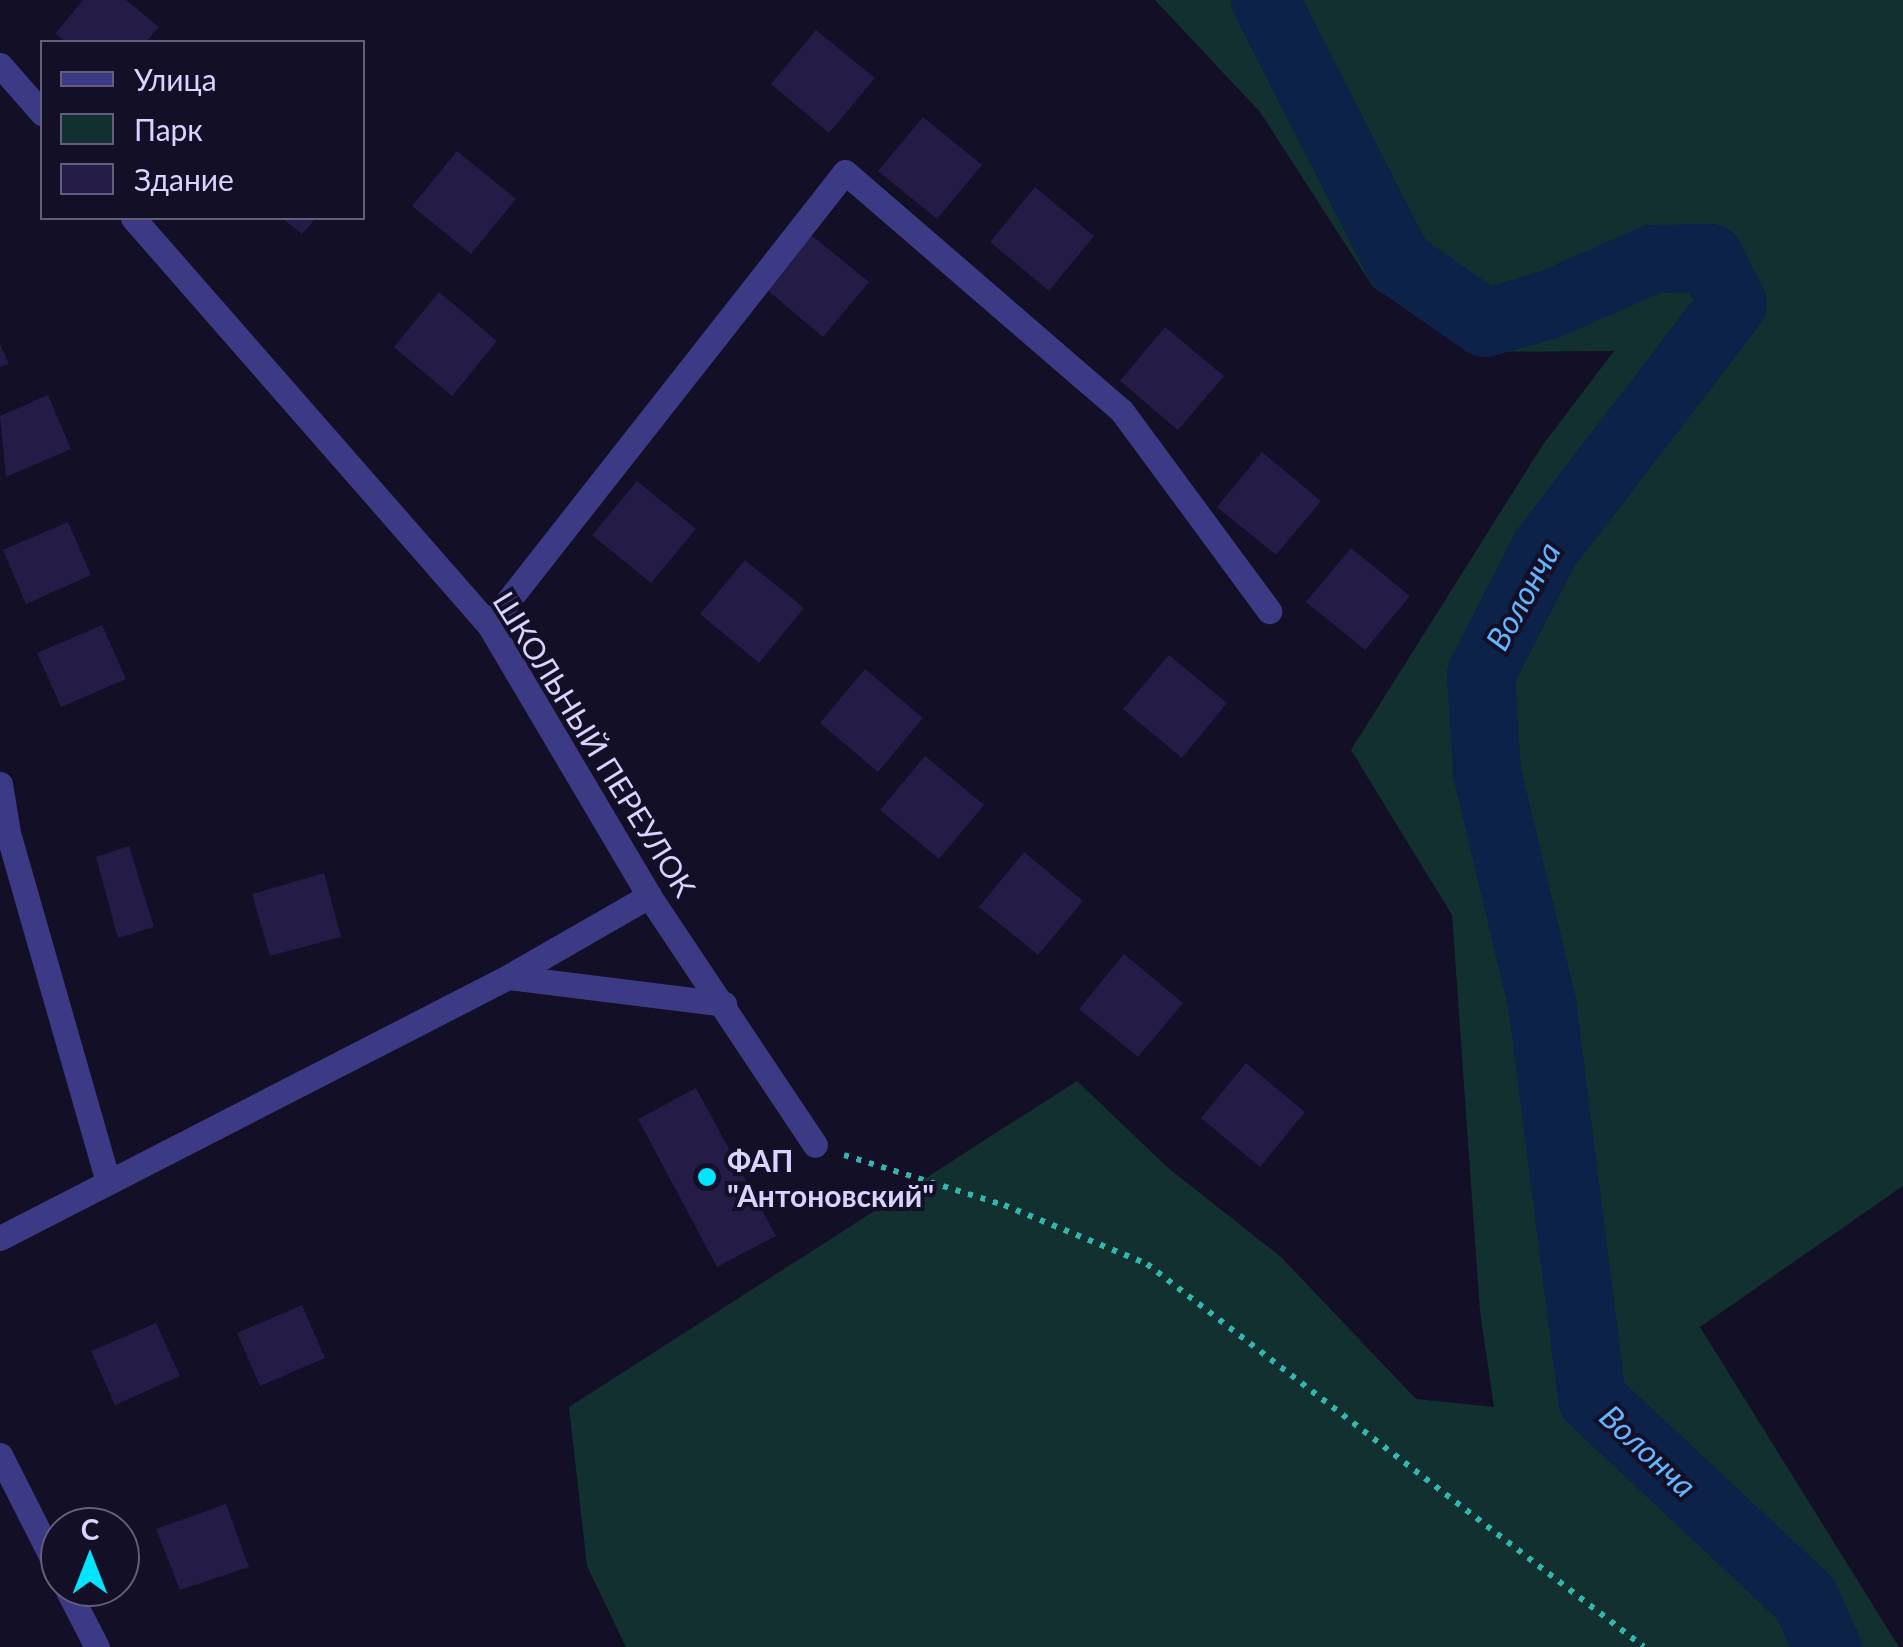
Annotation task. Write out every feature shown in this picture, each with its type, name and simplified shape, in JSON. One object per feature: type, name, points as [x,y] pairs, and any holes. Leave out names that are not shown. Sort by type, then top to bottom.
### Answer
[{"type":"street","points":[[0,64],[40,111]]},
{"type":"street","points":[[489,625],[845,172],[1121,410],[1269,611]]},
{"type":"street","name":"ШКОЛЬНЫЙ ПЕРЕУЛОК","points":[[136,220],[489,625],[650,896],[814,1145]]},
{"type":"street","points":[[0,784],[8,834],[108,1181]]},
{"type":"street","points":[[0,1238],[508,977],[650,896]]},
{"type":"street","points":[[508,977],[724,1004]]},
{"type":"street","points":[[0,1456],[40,1535]]},
{"type":"street","points":[[76,1607],[97,1647]]},
{"type":"path","points":[[814,1145],[1004,1205],[1147,1264],[1644,1647]]},
{"type":"green space","points":[[1155,0],[1903,0],[1903,1186],[1700,1327],[1899,1647],[626,1647],[587,1566],[569,1407],[1077,1081],[1167,1167],[1281,1257],[1416,1399],[1494,1407],[1480,1311],[1452,915],[1351,750],[1542,446],[1614,351],[1471,352],[1373,287],[1260,112]]},
{"type":"building","points":[[83,0],[126,0],[159,27],[148,40],[63,40],[55,34]]},
{"type":"building","points":[[816,30],[875,78],[829,133],[771,84]]},
{"type":"building","points":[[923,117],[982,165],[937,219],[878,171]]},
{"type":"building","points":[[457,151],[516,199],[471,254],[412,206]]},
{"type":"building","points":[[1035,187],[1094,236],[1049,291],[990,242]]},
{"type":"building","points":[[284,220],[314,220],[302,234]]},
{"type":"building","points":[[810,234],[869,282],[823,337],[765,288]]},
{"type":"building","points":[[439,292],[497,341],[452,396],[394,347]]},
{"type":"building","points":[[1165,327],[1224,376],[1178,430],[1120,381]]},
{"type":"building","points":[[0,344],[9,364],[0,367]]},
{"type":"building","points":[[48,395],[71,449],[6,477],[0,416]]},
{"type":"building","points":[[1262,452],[1321,501],[1276,555],[1217,507]]},
{"type":"building","points":[[637,481],[696,529],[651,583],[592,535]]},
{"type":"building","points":[[68,522],[91,575],[26,604],[3,550]]},
{"type":"building","points":[[1351,548],[1410,596],[1365,650],[1306,602]]},
{"type":"building","points":[[745,560],[804,608],[759,663],[700,614]]},
{"type":"building","points":[[102,625],[126,679],[61,707],[37,653]]},
{"type":"building","points":[[1169,655],[1227,703],[1182,758],[1123,709]]},
{"type":"building","points":[[865,669],[923,718],[878,772],[820,723]]},
{"type":"building","points":[[925,756],[984,805],[939,859],[880,810]]},
{"type":"building","points":[[129,846],[154,927],[118,938],[96,857]]},
{"type":"building","points":[[1024,852],[1083,901],[1038,955],[979,907]]},
{"type":"building","points":[[324,873],[341,937],[270,956],[252,894]]},
{"type":"building","points":[[1124,954],[1183,1003],[1138,1057],[1079,1009]]},
{"type":"building","points":[[1246,1063],[1305,1112],[1260,1167],[1201,1118]]},
{"type":"building","name":"ФАП \"Антоновский\"","points":[[696,1088],[776,1236],[717,1267],[638,1119]]},
{"type":"building","points":[[302,1305],[325,1358],[260,1386],[237,1333]]},
{"type":"building","points":[[156,1323],[180,1376],[115,1405],[91,1351]]},
{"type":"building","points":[[226,1504],[249,1567],[180,1590],[156,1529]]},
{"type":"waterway","name":"Волонча","points":[[1265,0],[1399,263],[1485,323],[1548,305],[1653,259],[1710,258],[1733,304],[1545,549],[1481,674],[1487,772],[1542,1002],[1592,1399],[1805,1598],[1827,1647]]},
{"type":"place","name":"ФАП \"Антоновский\"","points":[[707,1177]]}]
